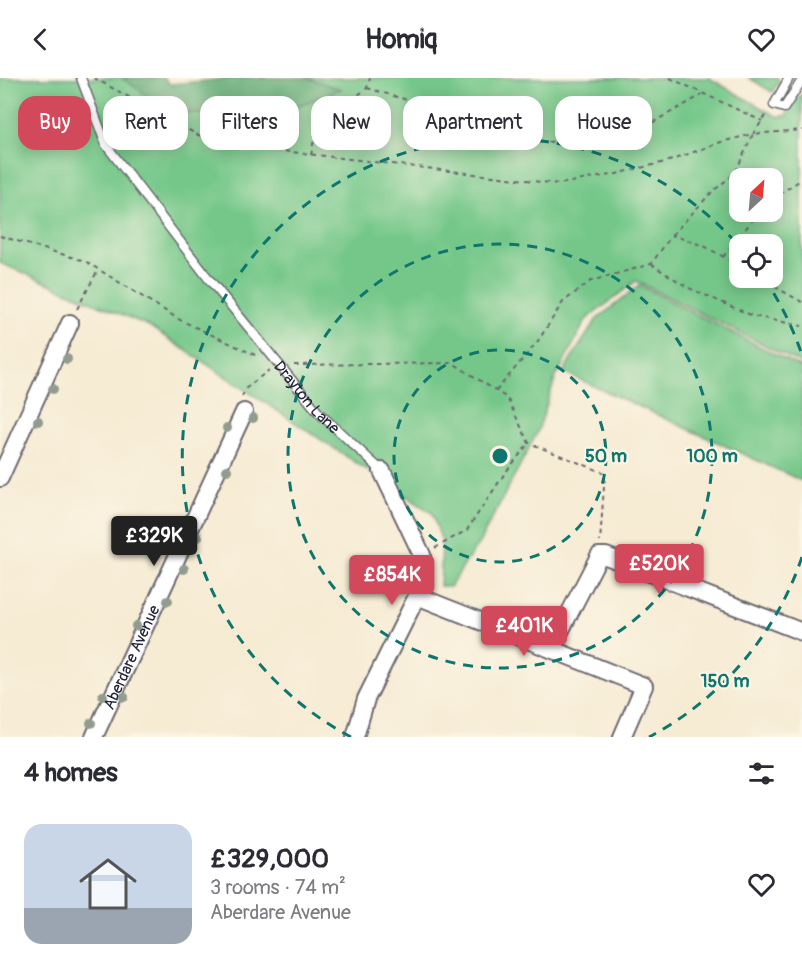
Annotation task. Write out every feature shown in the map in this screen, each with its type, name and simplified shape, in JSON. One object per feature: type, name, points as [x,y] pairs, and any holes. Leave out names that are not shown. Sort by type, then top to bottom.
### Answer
[{"type":"street","points":[[0,478],[70,323]]},
{"type":"street","name":"Aberdare Avenue","points":[[94,737],[244,412]]},
{"type":"street","name":"Drayton Lane","points":[[355,737],[366,699],[417,596],[422,576],[422,555],[382,471]]},
{"type":"street","points":[[551,649],[599,556],[606,556],[802,632]]},
{"type":"street","points":[[417,596],[644,686],[622,737]]},
{"type":"lane","name":"Drayton Lane","points":[[81,78],[106,145],[278,365],[318,412],[382,471]]},
{"type":"lane","points":[[789,78],[774,105],[784,108],[802,80]]},
{"type":"path","points":[[94,78],[198,135],[249,147],[559,184],[616,174],[669,161],[721,142],[753,134],[802,130]]},
{"type":"path","points":[[311,154],[316,129],[367,88],[370,78]]},
{"type":"path","points":[[670,78],[702,95],[762,121]]},
{"type":"path","points":[[367,88],[421,104],[448,103],[488,140],[520,144],[560,141],[596,142],[648,125],[702,95]]},
{"type":"path","points":[[496,391],[538,340],[563,302],[591,281],[651,264],[672,234],[712,192],[735,173],[753,134],[774,105]]},
{"type":"path","points":[[783,192],[802,179]]},
{"type":"path","points":[[723,257],[751,222]]},
{"type":"path","points":[[672,234],[704,246],[729,260]]},
{"type":"path","points":[[0,236],[85,261],[180,320],[278,365],[453,363],[507,398],[529,443],[605,473],[599,556]]},
{"type":"path","points":[[651,264],[688,288],[753,316],[802,326]]},
{"type":"path","points":[[70,323],[98,270]]},
{"type":"path","points":[[777,288],[802,302]]},
{"type":"path","points":[[245,389],[278,365]]},
{"type":"path","points":[[422,555],[466,530],[505,473],[529,443]]},
{"type":"green space","points":[[0,78],[144,78],[185,96],[103,96],[103,150],[188,150],[188,97],[196,101],[200,100],[200,150],[299,150],[299,96],[210,96],[262,78],[709,78],[776,116],[786,116],[797,97],[802,95],[802,364],[636,281],[586,320],[555,379],[538,431],[480,541],[450,587],[440,586],[442,542],[432,513],[149,326],[0,263]]},
{"type":"green space","points":[[122,78],[164,78],[170,84],[236,78],[307,78],[341,89],[323,96],[311,96],[311,101],[299,105],[299,96],[200,96],[200,114],[188,113],[188,96],[148,96]]},
{"type":"green space","points":[[749,78],[778,78],[779,82],[772,92]]},
{"type":"green space","points":[[639,285],[802,368],[802,481],[563,372],[596,320]]}]
